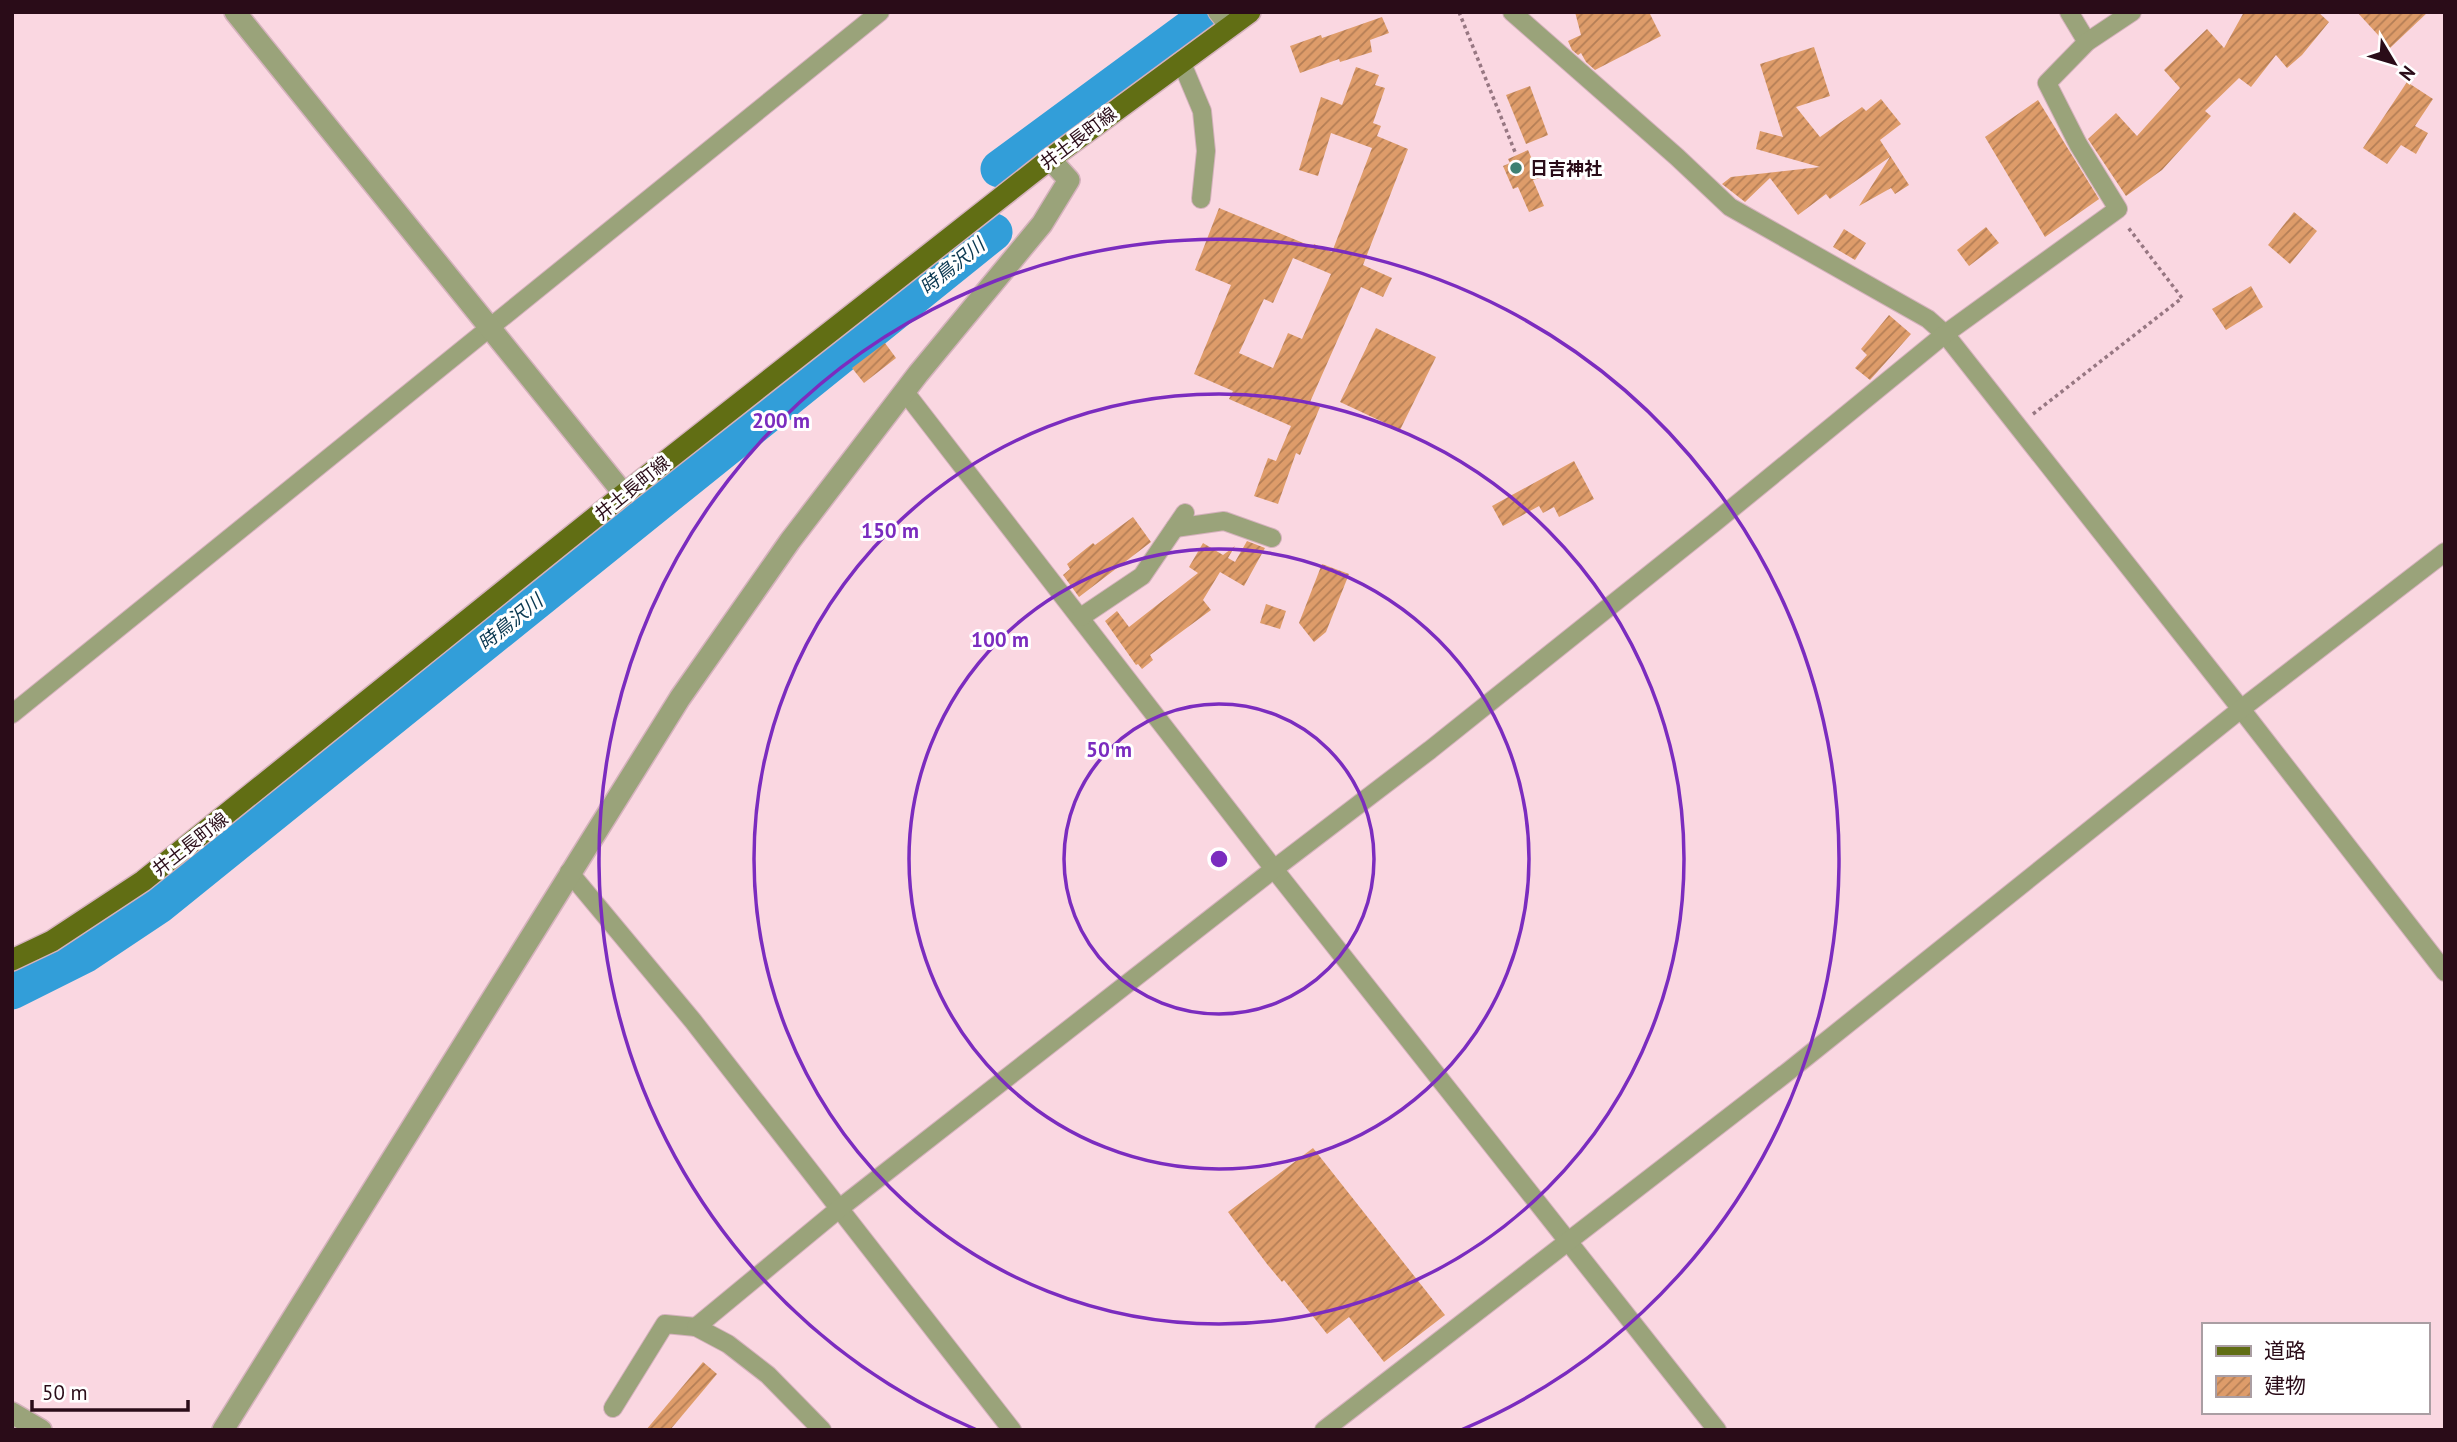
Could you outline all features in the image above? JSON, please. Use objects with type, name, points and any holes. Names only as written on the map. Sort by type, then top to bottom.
[{"type":"main road","name":"井土長町線","points":[[12,960],[52,940],[143,881],[624,494],[1050,159],[1181,61],[1223,20],[1250,12]]},
{"type":"street","points":[[235,12],[624,494]]},
{"type":"street","points":[[12,713],[880,12]]},
{"type":"street","points":[[1512,12],[1730,207],[1928,319],[1945,334],[2445,972]]},
{"type":"street","points":[[2068,12],[2087,42]]},
{"type":"street","points":[[696,1326],[841,1209],[1430,750],[1945,334],[2118,209],[2078,144],[2047,83],[2087,42],[2132,12]]},
{"type":"street","points":[[1181,61],[1202,111],[1206,151],[1200,199]]},
{"type":"street","points":[[223,1430],[680,698],[790,541],[905,392],[1042,225],[1069,180],[1050,159]]},
{"type":"street","points":[[905,392],[1275,869],[1717,1430]]},
{"type":"street","points":[[1081,617],[1142,576],[1180,521],[1224,521],[1272,538]]},
{"type":"street","points":[[1324,1430],[1790,1070],[2241,709],[2445,552]]},
{"type":"street","points":[[569,872],[693,1021],[1010,1429]]},
{"type":"street","points":[[613,1408],[665,1324],[696,1326],[728,1344],[768,1375],[822,1430]]},
{"type":"street","points":[[12,1413],[41,1430]]},
{"type":"path","points":[[1459,12],[1515,152]]},
{"type":"path","points":[[2018,426],[2182,298],[2132,235],[2118,209]]},
{"type":"building","points":[[1575,12],[1649,12],[1661,36],[1595,70],[1581,53],[1578,55],[1572,50],[1568,41],[1581,35]]},
{"type":"building","points":[[2244,12],[2318,12],[2329,22],[2302,55],[2287,68],[2276,55],[2251,87],[2239,78],[2205,111],[2211,116],[2162,170],[2126,196],[2088,139],[2116,113],[2137,136],[2180,88],[2164,70],[2207,29],[2224,48]]},
{"type":"building","points":[[2357,12],[2428,12],[2390,48]]},
{"type":"building","points":[[1382,17],[1389,33],[1370,40],[1372,52],[1340,62],[1339,59],[1300,73],[1290,46]]},
{"type":"building","points":[[1814,47],[1830,96],[1796,107],[1820,137],[1862,107],[1866,111],[1881,99],[1901,124],[1880,140],[1909,185],[1895,194],[1891,188],[1859,206],[1890,157],[1830,199],[1826,194],[1798,215],[1770,178],[1745,202],[1722,184],[1731,177],[1820,167],[1756,149],[1760,131],[1783,137],[1760,64]]},
{"type":"building","points":[[1356,67],[1379,75],[1375,85],[1385,88],[1373,123],[1381,126],[1377,136],[1408,149],[1363,265],[1392,278],[1383,297],[1361,287],[1310,402],[1320,407],[1300,455],[1296,453],[1278,504],[1254,496],[1268,458],[1276,461],[1291,426],[1229,399],[1233,391],[1194,374],[1231,285],[1195,270],[1219,208],[1313,247],[1314,244],[1332,252],[1372,148],[1331,133],[1318,176],[1299,170],[1321,97],[1342,105]],"holes":[[[1293,258],[1331,274],[1302,339],[1288,333],[1273,368],[1239,353],[1264,299],[1273,303]]]},
{"type":"building","points":[[2407,82],[2433,99],[2415,126],[2428,133],[2416,154],[2401,145],[2387,164],[2363,148]]},
{"type":"building","points":[[1530,86],[1548,135],[1526,144],[1506,95]]},
{"type":"building","points":[[2038,100],[2099,199],[2045,237],[1985,137]]},
{"type":"building","points":[[1528,150],[1540,178],[1533,180],[1544,206],[1529,212],[1518,187],[1513,189],[1503,166],[1510,163],[1508,159]]},
{"type":"building","points":[[2294,212],[2317,231],[2290,264],[2268,245]]},
{"type":"building","points":[[1986,227],[1999,243],[1969,266],[1957,250]]},
{"type":"building","points":[[1844,229],[1866,243],[1855,260],[1833,247]]},
{"type":"building","points":[[2251,286],[2263,307],[2226,330],[2212,309]]},
{"type":"building","points":[[1889,315],[1911,334],[1870,380],[1855,368],[1867,355],[1861,349]]},
{"type":"building","points":[[1376,328],[1436,357],[1400,430],[1340,402]]},
{"type":"building","points":[[885,343],[896,358],[864,383],[852,368]]},
{"type":"building","points":[[1574,461],[1594,499],[1559,517],[1554,507],[1543,513],[1539,506],[1503,526],[1492,506]]},
{"type":"building","points":[[1133,517],[1151,542],[1079,597],[1063,575],[1070,569],[1067,564]]},
{"type":"building","points":[[1247,541],[1265,548],[1244,586],[1220,572],[1203,600],[1211,610],[1150,655],[1153,660],[1142,669],[1136,665],[1105,621],[1117,611],[1129,627],[1198,573],[1189,567],[1203,543],[1223,555],[1235,546],[1228,558],[1235,562]]},
{"type":"building","points":[[1322,564],[1349,574],[1326,632],[1314,642],[1299,623]]},
{"type":"building","points":[[1266,604],[1286,611],[1280,629],[1260,623]]},
{"type":"building","points":[[1313,1148],[1445,1315],[1384,1362],[1349,1317],[1327,1334],[1284,1280],[1282,1282],[1267,1264],[1228,1212]]},
{"type":"building","points":[[703,1362],[717,1374],[670,1430],[646,1430]]},
{"type":"waterway","name":"時鳥沢川","points":[[999,169],[1207,16]]},
{"type":"waterway","name":"時鳥沢川","points":[[12,991],[84,955],[159,905],[994,232]]},
{"type":"place","name":"日吉神社","points":[[1516,168]]}]
